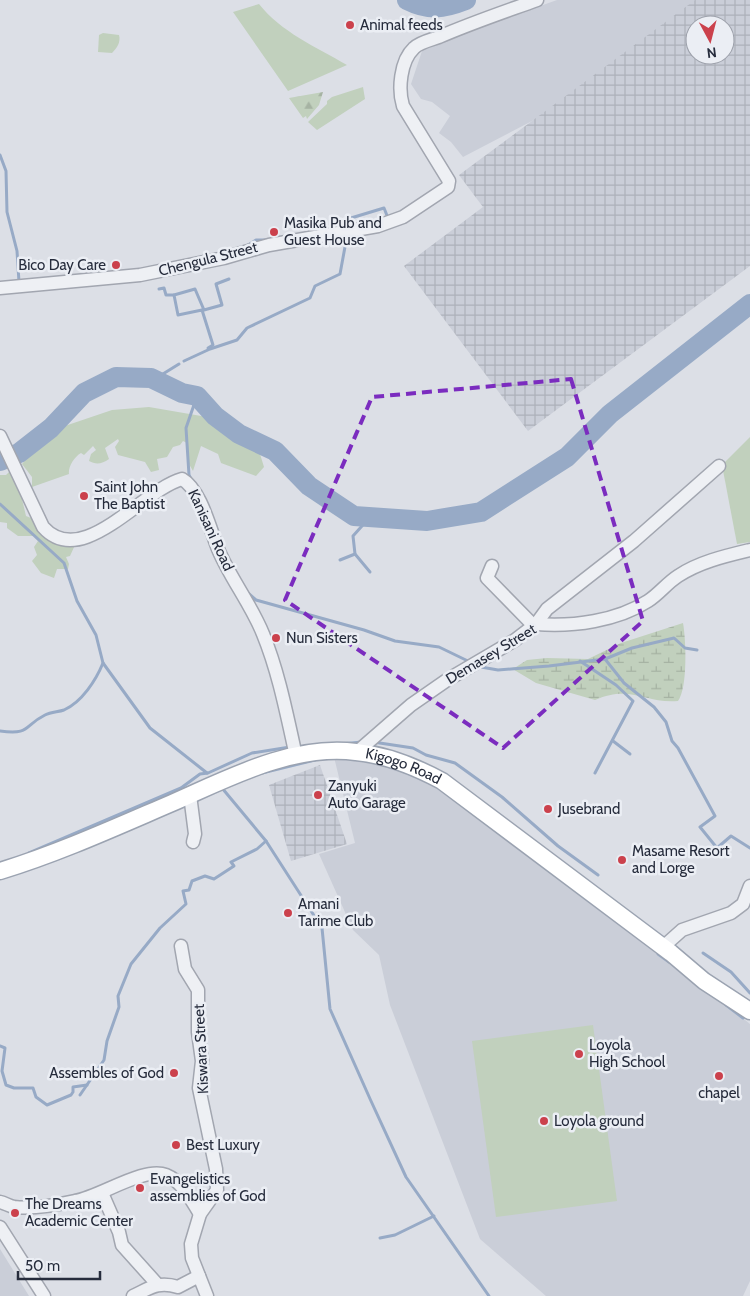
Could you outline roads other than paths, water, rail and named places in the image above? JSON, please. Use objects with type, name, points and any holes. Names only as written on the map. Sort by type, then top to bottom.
[{"type":"main road","name":"Kigogo Road","points":[[0,871],[32,861],[247,770],[296,756],[357,752],[421,770],[442,781],[663,947],[704,981],[750,1011]]},
{"type":"street","name":"Chengula Street","points":[[0,288],[149,274],[224,258],[269,245],[378,226],[403,217],[448,187],[448,181],[403,106],[400,96],[403,68],[410,53],[416,46],[537,0]]},
{"type":"street","name":"Kanisani Road","points":[[2,442],[22,479],[43,527],[56,538],[67,540],[89,538],[158,490],[182,479],[188,482],[198,498],[219,552],[263,634],[274,666],[296,756]]},
{"type":"street","points":[[492,566],[487,578],[535,625],[547,609],[634,542],[719,466]]},
{"type":"street","name":"Demasey Street","points":[[357,752],[411,705],[448,680],[515,640],[535,625],[554,625],[616,615],[648,601],[686,572],[703,564],[750,550]]},
{"type":"street","points":[[190,795],[195,834],[193,842]]},
{"type":"street","points":[[663,947],[682,930],[731,913],[743,904],[750,886]]},
{"type":"street","name":"Kiswara Street","points":[[181,946],[185,969],[198,990],[198,1032],[202,1061],[200,1088],[216,1169],[217,1190],[200,1214],[191,1244],[192,1258],[206,1296]]},
{"type":"street","points":[[0,1202],[13,1207],[30,1207],[76,1201],[102,1193],[143,1175],[165,1174],[179,1182],[200,1214]]},
{"type":"street","points":[[102,1193],[119,1232],[122,1245],[157,1284]]},
{"type":"street","points":[[0,1227],[44,1296]]},
{"type":"street","points":[[132,1296],[157,1284],[166,1283],[178,1287],[199,1276]]},
{"type":"waterway","points":[[407,0],[422,6],[436,8],[466,0]]},
{"type":"waterway","points":[[0,155],[6,171],[7,212],[17,251],[19,282],[21,281]]},
{"type":"waterway","points":[[351,226],[351,218],[384,208],[388,218]]},
{"type":"waterway","points":[[184,361],[210,349],[237,340],[247,328],[310,298],[315,286],[340,274],[347,236]]},
{"type":"waterway","points":[[245,247],[256,240],[267,240]]},
{"type":"waterway","points":[[208,348],[213,345],[202,310],[178,315],[174,295],[195,289],[204,310],[222,305],[216,284],[229,279]]},
{"type":"waterway","points":[[159,289],[164,288],[166,295],[174,295]]},
{"type":"waterway","points":[[0,461],[19,453],[51,428],[84,393],[116,377],[151,378],[182,393],[197,396],[215,416],[239,434],[275,451],[309,486],[354,516],[427,521],[481,512],[567,457],[610,414],[750,304]]},
{"type":"waterway","points":[[151,378],[158,377],[179,364]]},
{"type":"waterway","points":[[192,481],[189,475],[186,428],[197,396]]},
{"type":"waterway","points":[[0,504],[64,563],[77,601],[96,635],[103,663],[150,728],[207,773]]},
{"type":"waterway","points":[[370,517],[353,536],[355,554],[370,572]]},
{"type":"waterway","points":[[340,560],[355,554]]},
{"type":"waterway","points":[[248,593],[256,600],[364,630],[395,641],[439,647],[470,662]]},
{"type":"waterway","points":[[481,667],[498,670],[605,659],[632,648],[674,638],[685,648],[697,650]]},
{"type":"waterway","points":[[605,659],[624,683],[654,707],[666,722],[672,741],[678,748],[715,816],[700,827],[717,848],[731,836],[750,848]]},
{"type":"waterway","points":[[580,661],[616,685],[633,701],[595,773]]},
{"type":"waterway","points":[[0,731],[22,731],[45,715],[71,706],[88,690],[103,663]]},
{"type":"waterway","points":[[613,741],[630,754]]},
{"type":"waterway","points":[[341,744],[362,742]]},
{"type":"waterway","points":[[373,742],[413,748],[426,755],[455,763],[502,797],[558,846],[598,875]]},
{"type":"waterway","points":[[29,853],[181,788],[200,774],[208,773],[252,753],[290,747]]},
{"type":"waterway","points":[[258,774],[315,760]]},
{"type":"waterway","points":[[222,788],[266,841],[322,928],[330,1009],[371,1101],[406,1177],[489,1296]]},
{"type":"waterway","points":[[80,1095],[104,1060],[107,1041],[119,1007],[118,996],[131,964],[160,928],[186,904],[183,891],[189,890],[192,881],[205,876],[214,879],[234,866],[231,862],[257,849],[266,841]]},
{"type":"waterway","points":[[703,953],[731,972],[750,993]]},
{"type":"waterway","points":[[658,954],[669,962]]},
{"type":"waterway","points":[[726,1005],[743,1018]]},
{"type":"waterway","points":[[0,1046],[5,1048],[2,1071],[6,1085],[14,1088],[33,1088],[36,1097],[47,1105],[71,1095],[73,1087],[87,1085]]},
{"type":"waterway","points":[[380,1238],[395,1235],[434,1216]]},
{"type":"place","name":"Animal feeds","points":[[350,25]]},
{"type":"place","name":"Masika Pub and Guest House","points":[[274,232]]},
{"type":"place","name":"Bico Day Care","points":[[116,265]]},
{"type":"place","name":"Saint John The Baptist","points":[[84,496]]},
{"type":"place","name":"Nun Sisters","points":[[276,638]]},
{"type":"place","name":"Zanyuki Auto Garage","points":[[318,795]]},
{"type":"place","name":"Jusebrand","points":[[548,809]]},
{"type":"place","name":"Masame Resort and Lorge","points":[[622,860]]},
{"type":"place","name":"Amani Tarime Club","points":[[288,913]]},
{"type":"place","name":"Loyola High School","points":[[579,1054]]},
{"type":"place","name":"Assembles of God","points":[[174,1073]]},
{"type":"place","name":"chapel","points":[[719,1076]]},
{"type":"place","name":"Loyola ground","points":[[544,1121]]},
{"type":"place","name":"Best Luxury","points":[[176,1145]]},
{"type":"place","name":"Evangelistics assemblies of God","points":[[140,1188]]},
{"type":"place","name":"The Dreams Academic Center","points":[[15,1213]]}]
